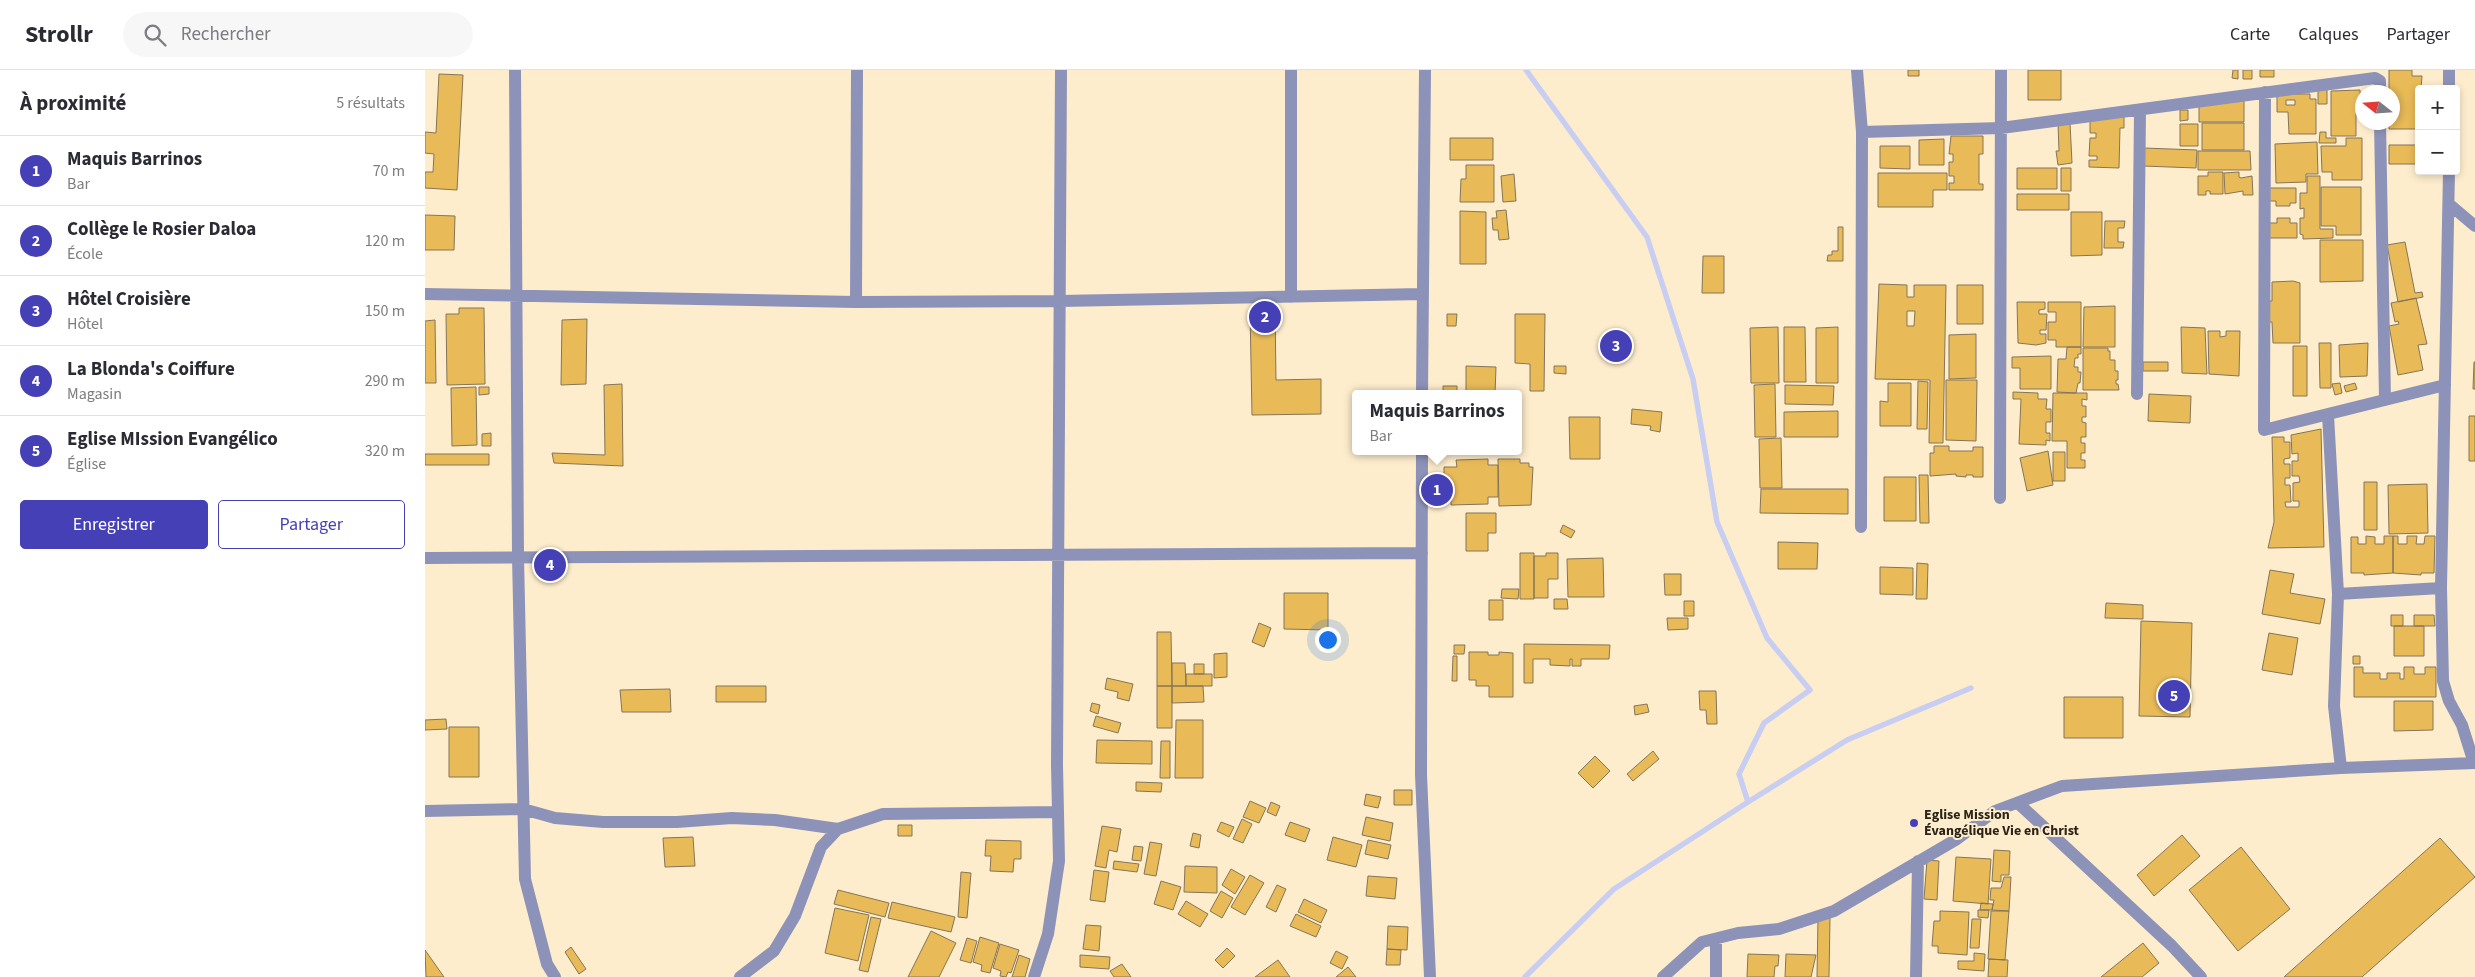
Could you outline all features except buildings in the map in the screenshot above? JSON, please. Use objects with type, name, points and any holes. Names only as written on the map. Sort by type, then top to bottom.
[{"type":"street","points":[[515,70],[517,558],[525,879],[547,964],[555,977]]},
{"type":"street","points":[[856,302],[857,70]]},
{"type":"street","points":[[1034,977],[1048,934],[1059,861],[1058,555],[1061,70]]},
{"type":"street","points":[[1291,70],[1291,297]]},
{"type":"street","points":[[1422,390],[1425,70]]},
{"type":"street","points":[[1857,70],[1862,132],[1861,527]]},
{"type":"street","points":[[2000,498],[2001,70]]},
{"type":"street","points":[[2449,70],[2449,85]]},
{"type":"street","points":[[1862,132],[2001,128],[2375,78],[2379,81],[2379,85]]},
{"type":"street","points":[[2265,92],[2264,430],[2268,431],[2445,385]]},
{"type":"street","points":[[2137,394],[2140,110]]},
{"type":"street","points":[[2380,130],[2385,400]]},
{"type":"street","points":[[1663,977],[1702,942],[1779,929],[1834,910],[1957,839],[1995,811],[2062,786],[2341,768],[2475,763],[2462,725],[2449,701],[2443,681],[2441,588],[2449,175]]},
{"type":"street","points":[[2449,204],[2475,226]]},
{"type":"street","points":[[425,294],[516,294],[856,302],[1060,301],[1422,294]]},
{"type":"street","points":[[2328,415],[2337,594],[2334,706],[2341,768]]},
{"type":"street","points":[[1422,455],[1421,775],[1430,977]]},
{"type":"street","points":[[425,558],[1422,553]]},
{"type":"street","points":[[2337,594],[2441,588]]},
{"type":"street","points":[[2018,803],[2172,946],[2201,977]]},
{"type":"street","points":[[425,811],[523,809],[555,818],[603,822],[677,822],[732,818],[775,820],[838,829],[883,814],[1058,812]]},
{"type":"street","points":[[740,977],[775,951],[795,916],[821,847],[838,829]]},
{"type":"street","points":[[1916,977],[1918,861]]},
{"type":"street","points":[[1716,939],[1716,977]]},
{"type":"waterway","points":[[1526,70],[1647,237],[1693,379],[1717,522],[1767,638],[1810,690],[1764,723],[1739,774],[1748,802]]},
{"type":"waterway","points":[[1525,977],[1614,889],[1748,802],[1847,740],[1971,688]]},
{"type":"place","name":"Collège le Rosier Daloa","points":[[1265,317]]},
{"type":"place","name":"Hôtel Croisière","points":[[1616,346]]},
{"type":"place","name":"Maquis Barrinos","points":[[1437,490]]},
{"type":"place","name":"La Blonda's Coiffure","points":[[550,565]]},
{"type":"place","name":"Eglise MIssion Evangélico","points":[[2174,696]]},
{"type":"place","name":"Eglise Mission Évangélique Vie en Christ","points":[[1914,823]]}]
